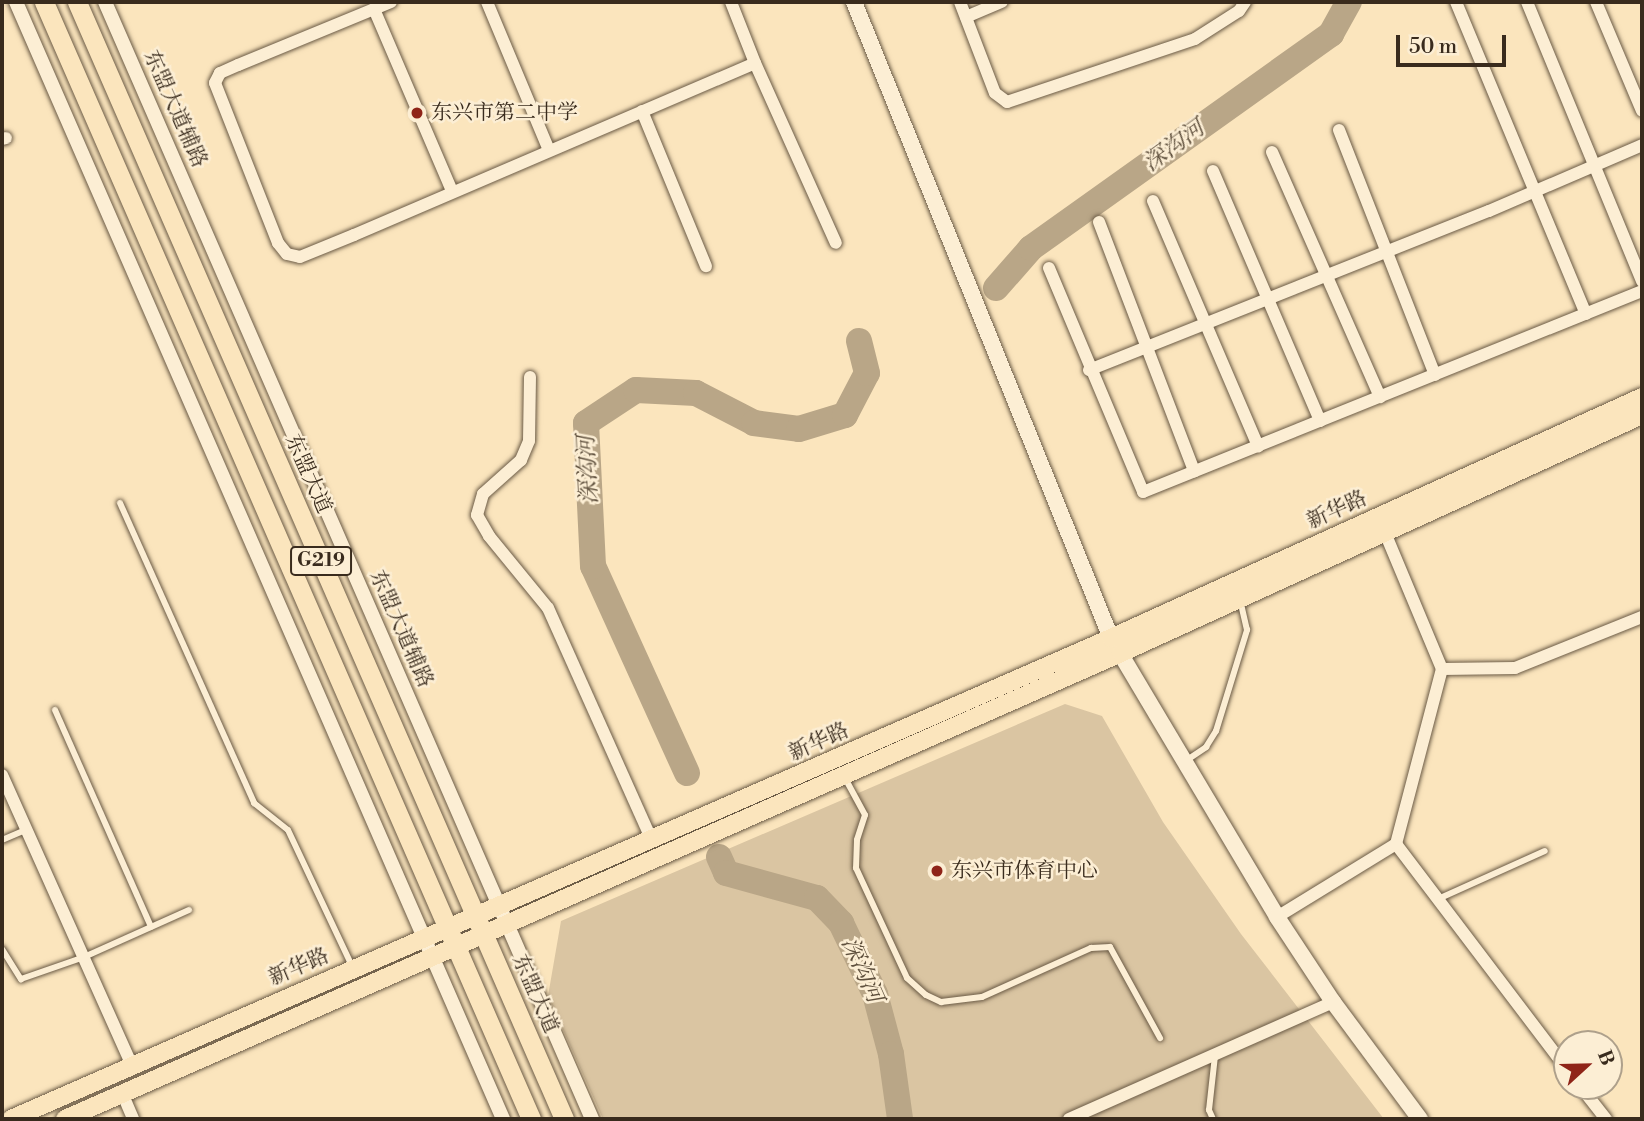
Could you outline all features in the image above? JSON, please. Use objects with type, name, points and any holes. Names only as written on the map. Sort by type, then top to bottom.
[{"type":"highway","name":"G219","points":[[44,2],[531,1119]]},
{"type":"highway","name":"东盟大道","points":[[77,2],[565,1119]]},
{"type":"main road","points":[[854,2],[1116,645],[1278,917],[1333,1002],[1420,1119]]},
{"type":"main road","name":"新华路","points":[[11,1119],[424,939],[452,938],[844,776],[1642,397]]},
{"type":"main road","name":"新华路","points":[[503,916],[652,840],[1116,645],[1239,598],[1642,415]]},
{"type":"main road","name":"新华路","points":[[65,1119],[433,957],[452,938]]},
{"type":"street","points":[[16,2],[503,1119]]},
{"type":"street","name":"东盟大道辅路","points":[[105,2],[592,1119]]},
{"type":"street","points":[[391,2],[220,73],[215,83],[278,243],[286,254],[300,257],[755,63]]},
{"type":"street","points":[[487,2],[549,150]]},
{"type":"street","points":[[730,2],[836,243]]},
{"type":"street","points":[[960,2],[995,93],[1006,103],[1017,102],[1195,39],[1239,10],[1245,2]]},
{"type":"street","points":[[966,17],[1002,2]]},
{"type":"street","points":[[1456,2],[1586,314]]},
{"type":"street","points":[[1527,2],[1642,281]]},
{"type":"street","points":[[1597,2],[1642,111]]},
{"type":"street","points":[[374,9],[452,191]]},
{"type":"street","points":[[642,111],[706,266]]},
{"type":"street","points":[[1339,130],[1435,375]]},
{"type":"street","points":[[1089,370],[1388,251],[1642,145]]},
{"type":"street","points":[[1272,152],[1380,397]]},
{"type":"street","points":[[1213,171],[1320,421]]},
{"type":"street","points":[[1153,201],[1258,446]]},
{"type":"street","points":[[1099,222],[1194,471]]},
{"type":"street","points":[[1049,268],[1089,370],[1143,492],[1642,291]]},
{"type":"street","points":[[530,377],[529,441],[521,460],[483,494],[477,514],[489,536],[548,608],[652,840]]},
{"type":"street","points":[[1278,917],[1396,844],[1442,669],[1385,533]]},
{"type":"street","points":[[1442,669],[1515,668],[1642,617]]},
{"type":"street","points":[[2,775],[132,1065]]},
{"type":"street","points":[[1396,844],[1553,1051]]},
{"type":"street","points":[[1069,1119],[1333,1002]]},
{"type":"street","points":[[123,1095],[134,1119]]},
{"type":"street","points":[[1591,1100],[1606,1119]]},
{"type":"lane","points":[[120,503],[254,803],[288,830],[353,969]]},
{"type":"lane","points":[[1184,762],[1206,747],[1216,731],[1247,630],[1239,598]]},
{"type":"lane","points":[[55,710],[151,927]]},
{"type":"lane","points":[[844,776],[865,815],[857,840],[856,868],[907,978],[926,995],[941,1002],[982,997],[1091,948],[1110,947],[1160,1038]]},
{"type":"lane","points":[[2,840],[27,830]]},
{"type":"lane","points":[[1436,900],[1545,851]]},
{"type":"lane","points":[[2,949],[4,961],[20,979],[84,957],[189,910]]},
{"type":"lane","points":[[1213,1119],[1209,1110],[1215,1054]]},
{"type":"shaded area","name":"东兴市体育中心","points":[[1065,704],[1102,716],[1163,822],[1241,934],[1384,1119],[603,1119],[548,996],[561,921]]},
{"type":"waterway","name":"深沟河","points":[[996,288],[1031,248],[1331,34],[1349,2]]},
{"type":"waterway","name":"深沟河","points":[[687,773],[593,566],[586,423],[636,390],[696,393],[754,423],[799,429],[845,415],[867,373],[859,341]]},
{"type":"waterway","name":"深沟河","points":[[719,857],[726,873],[817,898],[841,923],[875,994],[891,1054],[900,1119]]},
{"type":"place","name":"东兴市第二中学","points":[[417,113]]},
{"type":"place","name":"东兴市体育中心","points":[[937,871]]}]
